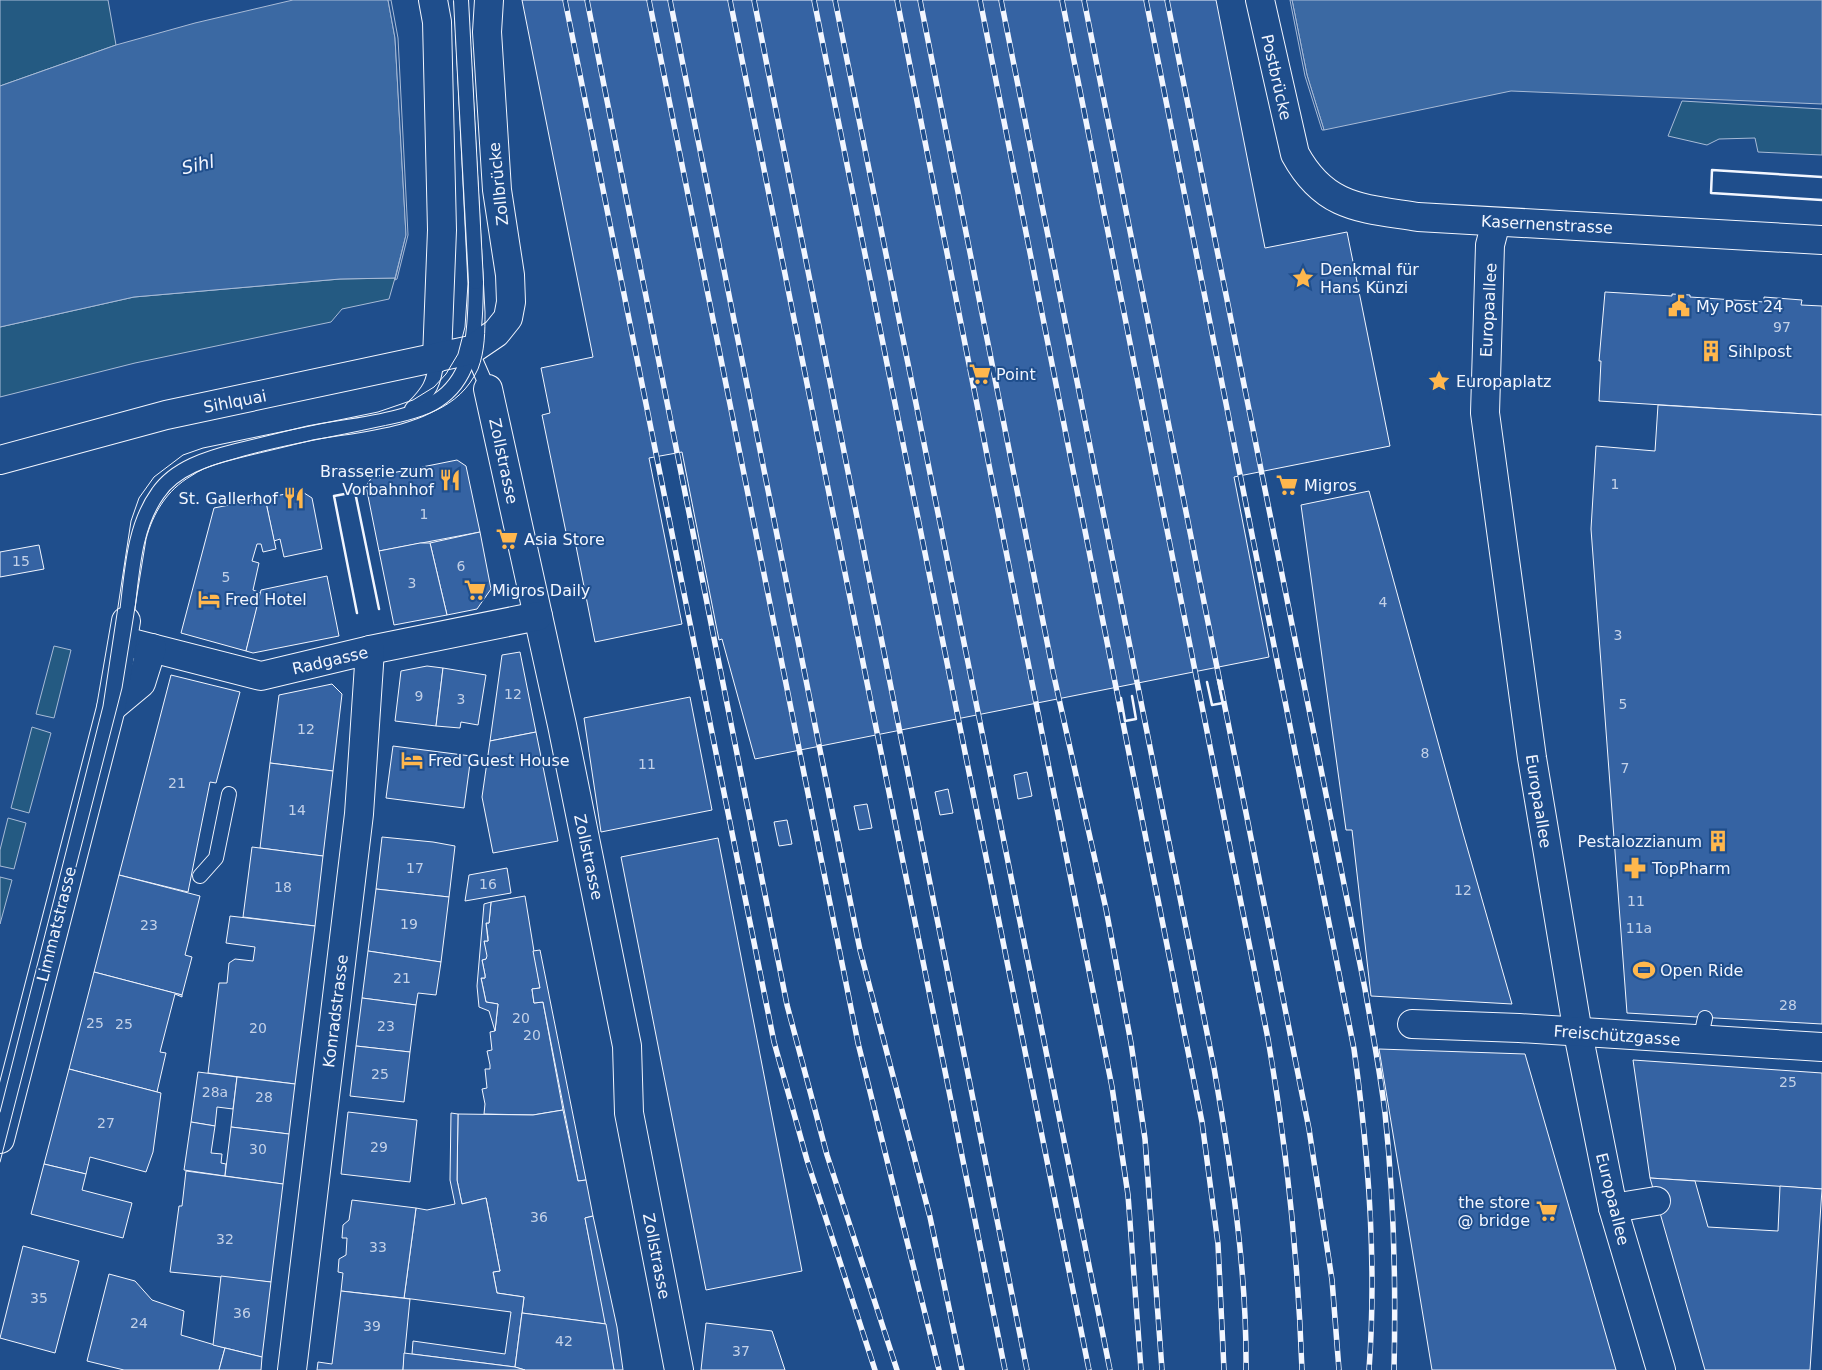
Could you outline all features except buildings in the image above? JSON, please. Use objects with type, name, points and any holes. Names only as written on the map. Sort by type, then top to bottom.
[{"type":"street","points":[[433,0],[437,22],[442,230],[437,358]]},
{"type":"street","name":"Zollbrücke","points":[[471,350],[496,333],[508,318],[511,302],[510,275],[497,190],[487,32],[489,0]]},
{"type":"street","name":"Postbrücke","points":[[1260,0],[1294,154]]},
{"type":"street","name":"Kasernenstrasse","points":[[1294,154],[1305,173],[1330,196],[1356,207],[1418,217],[1570,224],[1822,240]]},
{"type":"street","name":"Europaallee","points":[[1496,222],[1490,245],[1485,413],[1532,758],[1578,1032],[1613,1208],[1661,1370]]},
{"type":"street","name":"Sihlquai","points":[[0,460],[166,415],[471,350]]},
{"type":"street","name":"Zollstrasse","points":[[488,389],[538,616],[628,1046],[629,1113],[679,1370]]},
{"type":"street","name":"Radgasse","points":[[125,630],[152,648],[261,676],[370,650],[538,616]]},
{"type":"street","name":"Limmatstrasse","points":[[0,1140],[111,708],[125,630]]},
{"type":"street","points":[[111,708],[141,683],[152,648]]},
{"type":"street","name":"Konradstrasse","points":[[292,1370],[359,814],[370,650]]},
{"type":"street","name":"Freischützgasse","points":[[1412,1024],[1578,1032],[1703,1029],[1822,1047]]},
{"type":"street","points":[[1613,1208],[1656,1201]]},
{"type":"lane","name":"Zollbrücke","points":[[461,0],[476,282],[475,321],[471,350]]},
{"type":"lane","name":"Zollstrasse","points":[[471,350],[488,389]]},
{"type":"lane","points":[[125,630],[137,542],[145,513],[158,491],[178,474],[200,462],[220,455],[407,414],[432,404],[448,392],[460,374],[471,350]]},
{"type":"lane","points":[[407,414],[427,395],[434,381],[437,358]]},
{"type":"lane","points":[[200,876],[216,858],[230,794]]},
{"type":"shaded area","points":[[0,0],[108,0],[116,45],[0,86]]},
{"type":"shaded area","points":[[1682,101],[1822,109],[1822,155],[1758,152],[1755,138],[1719,139],[1707,145],[1668,136]]},
{"type":"shaded area","points":[[395,278],[389,299],[342,309],[331,322],[135,363],[0,397],[0,327],[134,297],[340,279]]},
{"type":"shaded area","points":[[54,646],[71,650],[54,718],[36,714]]},
{"type":"shaded area","points":[[32,727],[51,733],[29,813],[11,808]]},
{"type":"shaded area","points":[[8,818],[26,823],[14,869],[0,866],[0,850]]},
{"type":"shaded area","points":[[0,877],[12,880],[0,924]]},
{"type":"water","name":"Sihl","points":[[293,0],[388,0],[395,38],[406,235],[395,278],[340,279],[134,297],[0,327],[0,86],[116,45],[195,23]]},
{"type":"water","points":[[1292,0],[1822,0],[1822,104],[1511,91],[1324,130],[1307,75]]},
{"type":"pier","points":[[388,0],[391,0],[398,38],[408,235],[397,279],[395,280],[406,235],[395,38]]},
{"type":"pier","points":[[1290,0],[1292,0],[1307,75],[1324,130],[1322,130],[1305,76]]},
{"type":"tram line","points":[[0,1112],[103,706],[131,521],[139,498],[154,477],[183,455],[203,448],[378,412],[413,400],[434,387],[446,374],[458,354],[465,327],[468,284],[454,0]]},
{"type":"tram line","points":[[0,1162],[122,688],[146,539],[157,511],[168,495],[182,482],[210,466],[277,448],[408,420],[436,410],[460,394],[470,383],[478,369],[485,334],[485,312],[468,0]]},
{"type":"railway","points":[[565,0],[774,1042],[807,1160],[875,1370]]},
{"type":"railway","points":[[587,0],[787,1005],[827,1155],[897,1370]]},
{"type":"railway","points":[[649,0],[858,1043],[939,1370]]},
{"type":"railway","points":[[670,0],[860,950],[930,1217],[962,1370]]},
{"type":"railway","points":[[730,0],[1005,1370]]},
{"type":"railway","points":[[754,0],[1027,1370]]},
{"type":"railway","points":[[814,0],[1089,1370]]},
{"type":"railway","points":[[835,0],[1110,1370]]},
{"type":"railway","points":[[897,0],[1112,1087],[1128,1195],[1141,1370]]},
{"type":"railway","points":[[920,0],[1053,672],[1106,909],[1131,1043],[1145,1139],[1162,1370]]},
{"type":"railway","points":[[980,0],[1202,1122],[1218,1244],[1224,1370]]},
{"type":"railway","points":[[1001,0],[1214,1068],[1237,1218],[1244,1294],[1246,1370]]},
{"type":"railway","points":[[1062,0],[1268,1039],[1291,1204],[1302,1370]]},
{"type":"railway","points":[[1084,0],[1309,1129],[1332,1280],[1339,1370]]},
{"type":"railway","points":[[1146,0],[1354,1049],[1364,1129],[1372,1249],[1369,1370]]},
{"type":"railway","points":[[1167,0],[1365,989],[1378,1066],[1385,1113],[1392,1209],[1395,1306],[1394,1370]]},
{"type":"fence","points":[[1822,177],[1712,170],[1711,193],[1822,200]]},
{"type":"fence","points":[[355,492],[379,609]]},
{"type":"fence","points":[[334,496],[357,613]]},
{"type":"wall","points":[[1822,177],[1712,170],[1711,193],[1822,200]]},
{"type":"wall","points":[[357,613],[334,496],[355,492],[379,609]]},
{"type":"wall","points":[[1207,682],[1212,705],[1223,703],[1218,680]]},
{"type":"wall","points":[[1121,698],[1125,721],[1136,719],[1132,696]]},
{"type":"place","name":"Denkmal für Hans Künzi","points":[[1303,278]]},
{"type":"place","name":"My Post 24","points":[[1679,306]]},
{"type":"place","name":"Sihlpost","points":[[1711,351]]},
{"type":"place","name":"Point","points":[[980,374]]},
{"type":"place","name":"Europaplatz","points":[[1439,381]]},
{"type":"place","name":"Brasserie zum Vorbahnhof","points":[[450,480]]},
{"type":"place","name":"Migros","points":[[1287,485]]},
{"type":"place","name":"St. Gallerhof","points":[[294,498]]},
{"type":"place","name":"Asia Store","points":[[507,539]]},
{"type":"place","name":"Migros Daily","points":[[475,590]]},
{"type":"place","name":"Fred Hotel","points":[[209,599]]},
{"type":"place","name":"Fred Guest House","points":[[412,760]]},
{"type":"place","name":"Pestalozzianum","points":[[1718,841]]},
{"type":"place","name":"TopPharm","points":[[1635,868]]},
{"type":"place","name":"Open Ride","points":[[1644,970]]},
{"type":"place","name":"the store @ bridge","points":[[1547,1211]]}]
